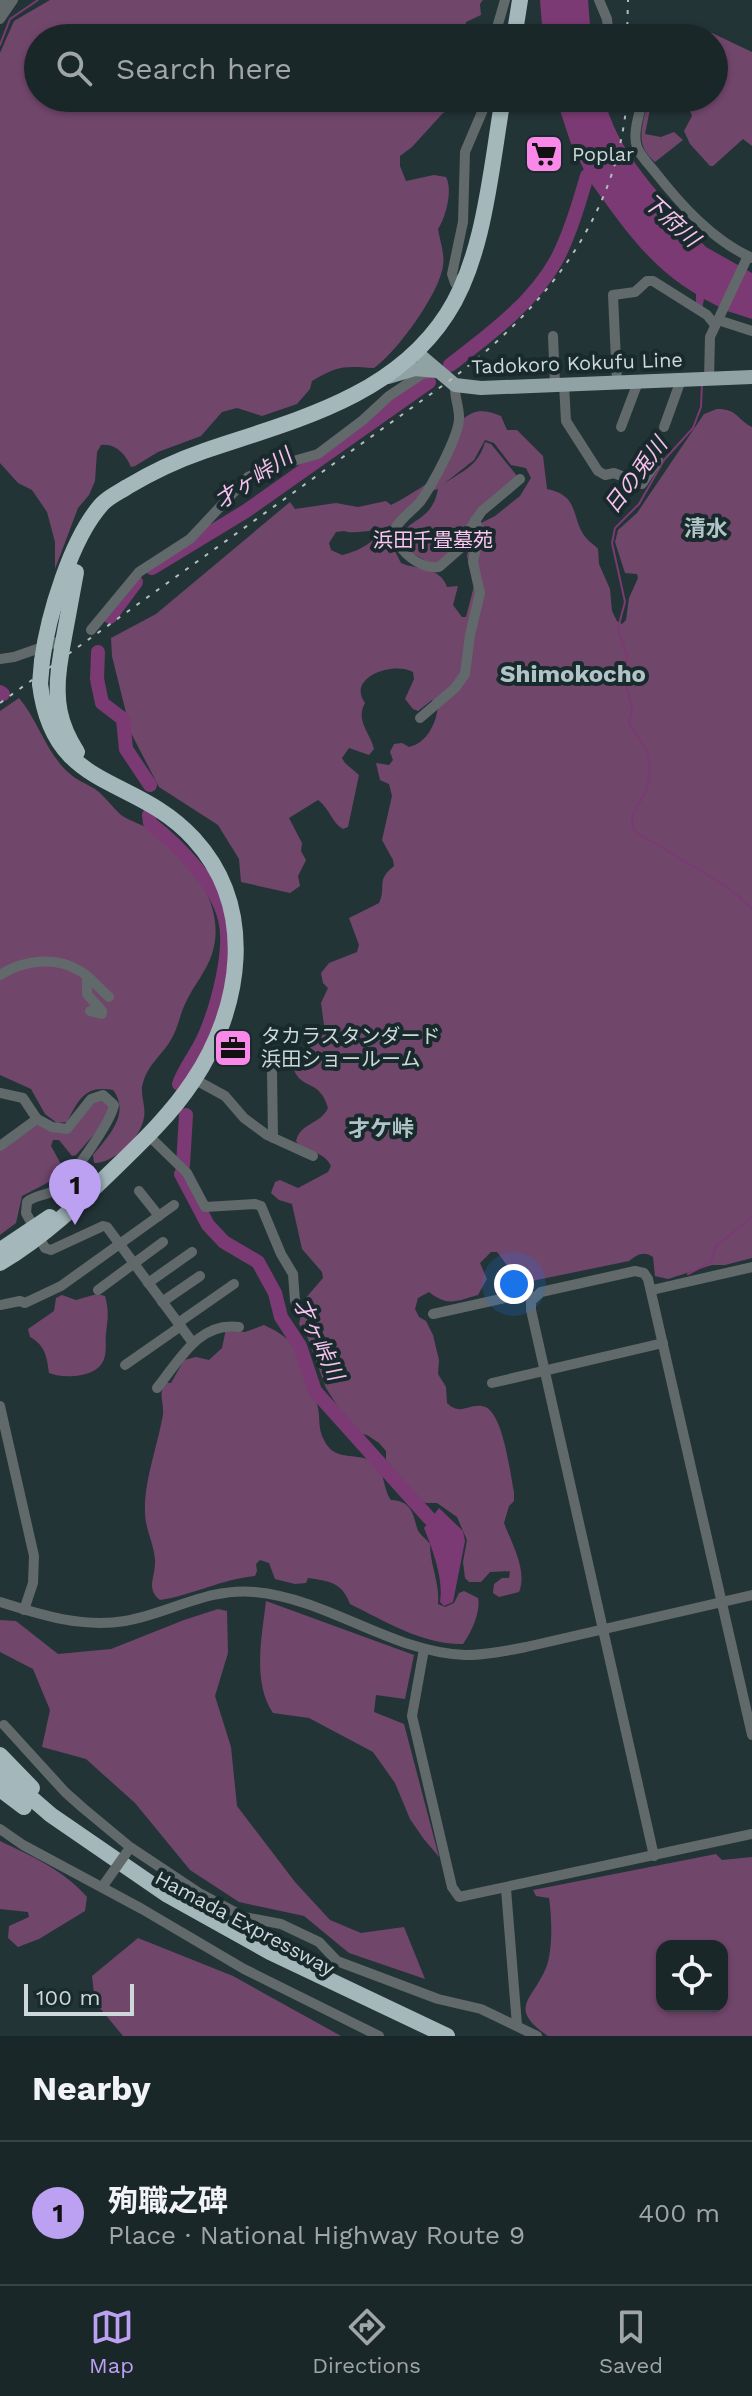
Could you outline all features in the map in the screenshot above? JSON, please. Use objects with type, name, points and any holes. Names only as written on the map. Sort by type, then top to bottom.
[{"type":"highway","points":[[516,24],[520,0]]},
{"type":"highway","points":[[0,1263],[36,1234],[71,1212],[174,1107],[194,1079],[219,1032],[233,986],[237,955],[228,896],[213,864],[193,837],[164,812],[86,769],[63,750],[46,717],[40,684],[43,654],[76,546],[110,497],[170,462],[386,385],[445,317],[462,288],[476,246],[500,112]]},
{"type":"highway","points":[[114,785],[78,754],[67,737],[57,708],[59,668],[74,576],[99,520],[125,489]]},
{"type":"highway","points":[[0,1250],[36,1234]]},
{"type":"highway","points":[[0,1755],[62,1816],[124,1853]]},
{"type":"highway","points":[[0,1771],[51,1815],[124,1853]]},
{"type":"highway","points":[[0,1782],[56,1831]]},
{"type":"highway","points":[[0,1789],[56,1831]]},
{"type":"highway","name":"Hamada Expressway","points":[[56,1831],[161,1903],[209,1931],[320,1988],[422,2032],[447,2036]]},
{"type":"highway","name":"Hamada Expressway","points":[[124,1853],[215,1923],[422,2032]]},
{"type":"highway","points":[[422,2032],[455,2036]]},
{"type":"main road","name":"Tadokoro Kokufu Line","points":[[416,352],[455,385],[481,388],[752,377]]},
{"type":"main road","points":[[386,385],[415,369],[437,371]]},
{"type":"street","points":[[0,6],[5,0]]},
{"type":"street","points":[[0,19],[13,0]]},
{"type":"street","points":[[498,24],[505,0]]},
{"type":"street","points":[[599,0],[608,24]]},
{"type":"street","points":[[462,288],[455,283],[452,274],[463,222],[465,152],[482,112]]},
{"type":"street","points":[[640,112],[636,137],[640,153],[694,217],[749,258],[717,320],[708,348],[705,379]]},
{"type":"street","points":[[617,383],[613,295],[635,292],[647,281],[653,281],[717,320],[752,331]]},
{"type":"street","points":[[553,336],[566,421],[598,471],[605,475],[614,473],[643,484],[658,460],[655,454]]},
{"type":"street","points":[[664,427],[681,380]]},
{"type":"street","points":[[621,427],[638,382]]},
{"type":"street","points":[[91,630],[147,564],[190,539],[248,477],[318,454],[363,420],[386,385]]},
{"type":"street","points":[[455,385],[459,419],[451,445],[441,468],[428,484],[427,492],[393,530],[397,545],[423,566],[439,567],[463,546],[475,520],[520,479]]},
{"type":"street","points":[[420,718],[455,688],[465,674],[480,593],[473,562],[479,531],[475,520]]},
{"type":"street","points":[[0,659],[43,654],[63,644]]},
{"type":"street","points":[[0,975],[24,963],[75,968],[109,997]]},
{"type":"street","points":[[87,976],[87,994],[102,1014],[90,1011]]},
{"type":"street","points":[[272,1071],[273,1138]]},
{"type":"street","points":[[194,1079],[225,1096],[244,1118],[273,1138],[313,1156]]},
{"type":"street","points":[[0,1093],[23,1098],[37,1119],[52,1127],[67,1129],[91,1099],[103,1095],[112,1100],[114,1105],[106,1127],[59,1187],[36,1195],[27,1202],[25,1209],[36,1234],[45,1248],[51,1250],[103,1226],[107,1227],[193,1343]]},
{"type":"street","points":[[0,1146],[37,1119]]},
{"type":"street","points":[[148,1135],[187,1173],[205,1207],[261,1206],[293,1274],[295,1301]]},
{"type":"street","points":[[139,1191],[159,1216]]},
{"type":"street","points":[[0,1305],[25,1303],[61,1286],[174,1205]]},
{"type":"street","points":[[98,1290],[163,1242]]},
{"type":"street","points":[[148,1283],[192,1252]]},
{"type":"street","points":[[652,1290],[752,1267]]},
{"type":"street","points":[[654,1856],[531,1310],[534,1297],[545,1290],[635,1271],[647,1276],[752,1735]]},
{"type":"street","points":[[162,1302],[200,1276]]},
{"type":"street","points":[[125,1365],[234,1284]]},
{"type":"street","points":[[433,1314],[523,1294],[534,1297]]},
{"type":"street","points":[[157,1388],[193,1343],[215,1327],[239,1327]]},
{"type":"street","points":[[492,1383],[663,1343]]},
{"type":"street","points":[[0,1406],[34,1556],[33,1583],[24,1610]]},
{"type":"street","points":[[0,1602],[70,1622],[110,1623],[127,1621],[222,1592],[258,1592],[304,1603],[424,1649],[465,1655],[496,1653],[752,1595]]},
{"type":"street","points":[[424,1649],[412,1716],[453,1891],[462,1898],[752,1834]]},
{"type":"street","points":[[4,1725],[124,1853],[244,1917],[281,1924],[319,1942],[337,1961],[438,1999],[481,2009],[537,2036]]},
{"type":"street","points":[[0,1829],[23,1845],[103,1886],[244,1969],[379,2036]]},
{"type":"street","points":[[103,1886],[124,1853]]},
{"type":"street","points":[[506,1889],[517,2025]]},
{"type":"green space","points":[[50,0],[483,0],[480,4],[481,15],[466,24],[24,24],[24,112],[445,112],[400,156],[406,181],[434,175],[446,177],[449,196],[438,229],[443,257],[440,278],[416,322],[394,349],[374,368],[342,368],[312,381],[310,389],[297,404],[262,416],[237,408],[222,412],[201,436],[158,452],[135,466],[131,467],[116,448],[101,445],[97,452],[95,481],[78,508],[55,569],[55,542],[47,512],[32,490],[18,483],[0,463],[0,53],[14,21]]},
{"type":"green space","points":[[728,41],[752,52],[752,146],[743,139],[710,166],[690,144],[684,131],[692,116],[690,112],[728,112]]},
{"type":"green space","points":[[649,112],[645,134],[661,137],[674,132],[683,140],[655,162],[643,146],[645,113]]},
{"type":"green space","name":"浜田千畳墓苑","points":[[717,409],[729,411],[752,427],[752,1258],[712,1265],[668,1279],[655,1276],[653,1257],[644,1254],[629,1261],[527,1282],[517,1279],[497,1252],[491,1252],[480,1263],[487,1279],[478,1295],[447,1301],[429,1292],[418,1298],[415,1309],[433,1335],[439,1360],[438,1374],[446,1387],[447,1403],[456,1409],[482,1406],[489,1410],[504,1443],[514,1501],[509,1506],[504,1523],[518,1557],[521,1584],[519,1592],[499,1597],[493,1593],[494,1584],[502,1578],[509,1578],[510,1571],[490,1572],[481,1582],[469,1582],[465,1578],[463,1562],[467,1540],[457,1517],[437,1503],[426,1503],[415,1498],[386,1460],[386,1451],[367,1435],[358,1433],[326,1388],[307,1336],[299,1324],[304,1300],[323,1278],[322,1272],[302,1249],[292,1204],[279,1200],[271,1193],[275,1182],[280,1180],[298,1188],[328,1172],[331,1166],[323,1157],[296,1141],[302,1130],[325,1114],[328,1108],[320,1093],[297,1076],[294,1070],[305,1048],[319,1037],[324,1025],[321,1003],[328,988],[323,983],[321,973],[329,963],[357,952],[359,945],[349,918],[379,903],[383,880],[394,866],[382,840],[392,796],[389,784],[380,780],[376,763],[389,765],[393,760],[390,752],[394,744],[402,743],[409,747],[426,737],[433,726],[438,706],[432,700],[418,711],[405,699],[414,679],[413,672],[405,669],[384,670],[367,679],[362,686],[365,703],[362,715],[374,749],[369,755],[349,748],[342,758],[359,775],[348,827],[343,829],[339,826],[318,800],[289,818],[302,843],[301,851],[306,860],[298,876],[300,886],[290,893],[241,882],[239,859],[218,825],[159,787],[131,733],[112,656],[111,638],[156,614],[290,502],[295,509],[336,503],[358,507],[386,501],[391,505],[409,495],[439,473],[462,420],[471,413],[481,411],[501,416],[507,430],[517,430],[543,456],[547,489],[566,497],[583,534],[598,549],[599,564],[610,589],[612,611],[622,624],[626,620],[629,598],[638,578],[637,574],[625,573],[615,542],[618,530],[637,513],[704,414]],"holes":[[[485,440],[494,443],[511,465],[526,468],[531,478],[520,496],[495,516],[477,525],[471,534],[467,556],[474,586],[466,617],[462,617],[453,605],[458,586],[447,587],[434,572],[401,563],[384,530],[368,544],[352,552],[342,555],[331,550],[329,543],[336,532],[361,532],[389,526],[422,496],[438,489],[431,508],[400,538],[408,551],[435,566],[464,543],[482,510],[518,477],[491,444],[485,442],[473,464],[441,486],[474,460]]]},
{"type":"green space","points":[[19,698],[54,756],[69,773],[99,792],[121,815],[158,835],[183,859],[204,887],[215,920],[215,937],[209,961],[184,1006],[173,1036],[144,1079],[142,1125],[125,1148],[102,1162],[94,1163],[93,1155],[111,1133],[119,1116],[120,1107],[113,1090],[89,1092],[79,1100],[67,1122],[57,1123],[45,1114],[31,1089],[0,1075],[0,711]]},
{"type":"green space","points":[[102,1098],[112,1108],[97,1131],[72,1156],[59,1140],[53,1140],[51,1146],[62,1166],[53,1180],[22,1196],[16,1223],[0,1235],[0,1150],[37,1125],[71,1130],[88,1106]]},
{"type":"green space","points":[[97,1294],[105,1296],[108,1310],[105,1353],[101,1365],[80,1375],[49,1373],[44,1352],[30,1337],[28,1329],[54,1311],[56,1298],[62,1295],[76,1300]]},
{"type":"green space","points":[[264,1325],[296,1349],[317,1404],[322,1436],[329,1447],[334,1452],[366,1459],[377,1465],[391,1500],[403,1503],[410,1509],[418,1530],[430,1544],[438,1604],[445,1607],[454,1603],[459,1593],[464,1591],[478,1598],[475,1622],[463,1644],[433,1641],[391,1624],[350,1604],[339,1587],[328,1582],[308,1578],[306,1583],[295,1584],[275,1579],[269,1563],[260,1560],[256,1564],[255,1576],[172,1598],[160,1600],[156,1596],[152,1587],[155,1560],[145,1518],[145,1500],[163,1414],[163,1387],[165,1383],[171,1383],[184,1360],[196,1357],[209,1360],[222,1348],[226,1329],[245,1332]]},
{"type":"green space","points":[[266,1601],[414,1655],[405,1699],[376,1695],[374,1712],[404,1724],[439,1857],[410,1819],[395,1783],[373,1752],[309,1718],[273,1713],[262,1687],[261,1673]]},
{"type":"green space","points":[[218,1609],[227,1611],[228,1653],[215,1696],[231,1747],[237,1806],[295,1882],[330,1920],[361,1933],[404,1927],[425,1979],[349,1953],[304,1916],[239,1902],[190,1870],[135,1803],[86,1759],[42,1747],[50,1710],[33,1669],[0,1652],[0,1620],[16,1621],[58,1654],[111,1649]]},
{"type":"green space","points":[[0,1841],[68,1879],[87,1897],[85,1911],[39,1939],[18,1947],[8,1938],[9,1926],[29,1917],[28,1912],[0,1909]]},
{"type":"green space","points":[[716,1854],[722,1860],[752,1857],[752,2036],[548,2036],[528,2018],[526,2011],[526,2004],[546,1968],[551,1943],[549,1898],[536,1896],[533,1890]]},
{"type":"green space","points":[[138,1938],[233,1976],[341,2036],[123,2036],[95,2002],[92,1976]]},
{"type":"water","points":[[540,0],[588,0],[590,24],[542,24]]},
{"type":"water","name":"下府川","points":[[561,112],[608,112],[635,163],[662,197],[660,201],[706,247],[752,273],[752,319],[704,299],[702,309],[696,305],[696,294],[650,258],[591,183],[587,194],[579,191],[585,172]]},
{"type":"water","points":[[439,1508],[463,1531],[465,1541],[453,1602],[444,1606],[440,1602],[436,1564],[424,1528]]},
{"type":"waterway","points":[[0,45],[10,19],[38,0]]},
{"type":"waterway","name":"才ヶ峠川","points":[[450,365],[509,317],[547,275],[566,239],[587,176]]},
{"type":"waterway","name":"才ヶ峠川","points":[[152,568],[246,511],[429,382]]},
{"type":"waterway","name":"日の兎川","points":[[702,383],[701,407],[693,428],[664,460],[639,504],[615,528],[612,543],[625,602],[618,628],[627,656],[626,686],[632,707],[629,723],[647,751],[650,764],[647,788],[632,821],[636,832],[726,886],[752,908]]},
{"type":"waterway","name":"才ヶ峠川","points":[[110,617],[136,582]]},
{"type":"waterway","name":"才ヶ峠川","points":[[98,652],[97,679],[102,703],[123,719],[126,749],[150,785]]},
{"type":"waterway","name":"才ヶ峠川","points":[[149,815],[150,823],[184,854],[205,879],[220,905],[227,932],[225,962],[214,1009],[202,1041],[179,1084]]},
{"type":"waterway","name":"才ヶ峠川","points":[[183,1165],[186,1115]]},
{"type":"waterway","name":"才ヶ峠川","points":[[181,1174],[208,1225],[224,1242],[258,1262],[275,1293],[281,1317],[300,1346],[315,1391],[429,1518]]},
{"type":"waterway","name":"日の兎川","points":[[688,1274],[711,1262],[716,1246],[752,1217]]},
{"type":"railway","points":[[627,24],[628,0]]},
{"type":"railway","points":[[0,703],[449,381],[515,324],[570,259],[591,222],[621,142],[625,112]]},
{"type":"place","name":"Poplar","points":[[544,154]]},
{"type":"place","name":"タカラスタンダード 浜田ショールーム","points":[[233,1048]]},
{"type":"place","name":"殉職之碑","points":[[75,1225]]},
{"type":"district","name":"清水","points":[[706,528]]},
{"type":"district","name":"Shimokocho","points":[[573,674]]},
{"type":"district","name":"才ケ峠","points":[[381,1128]]}]
